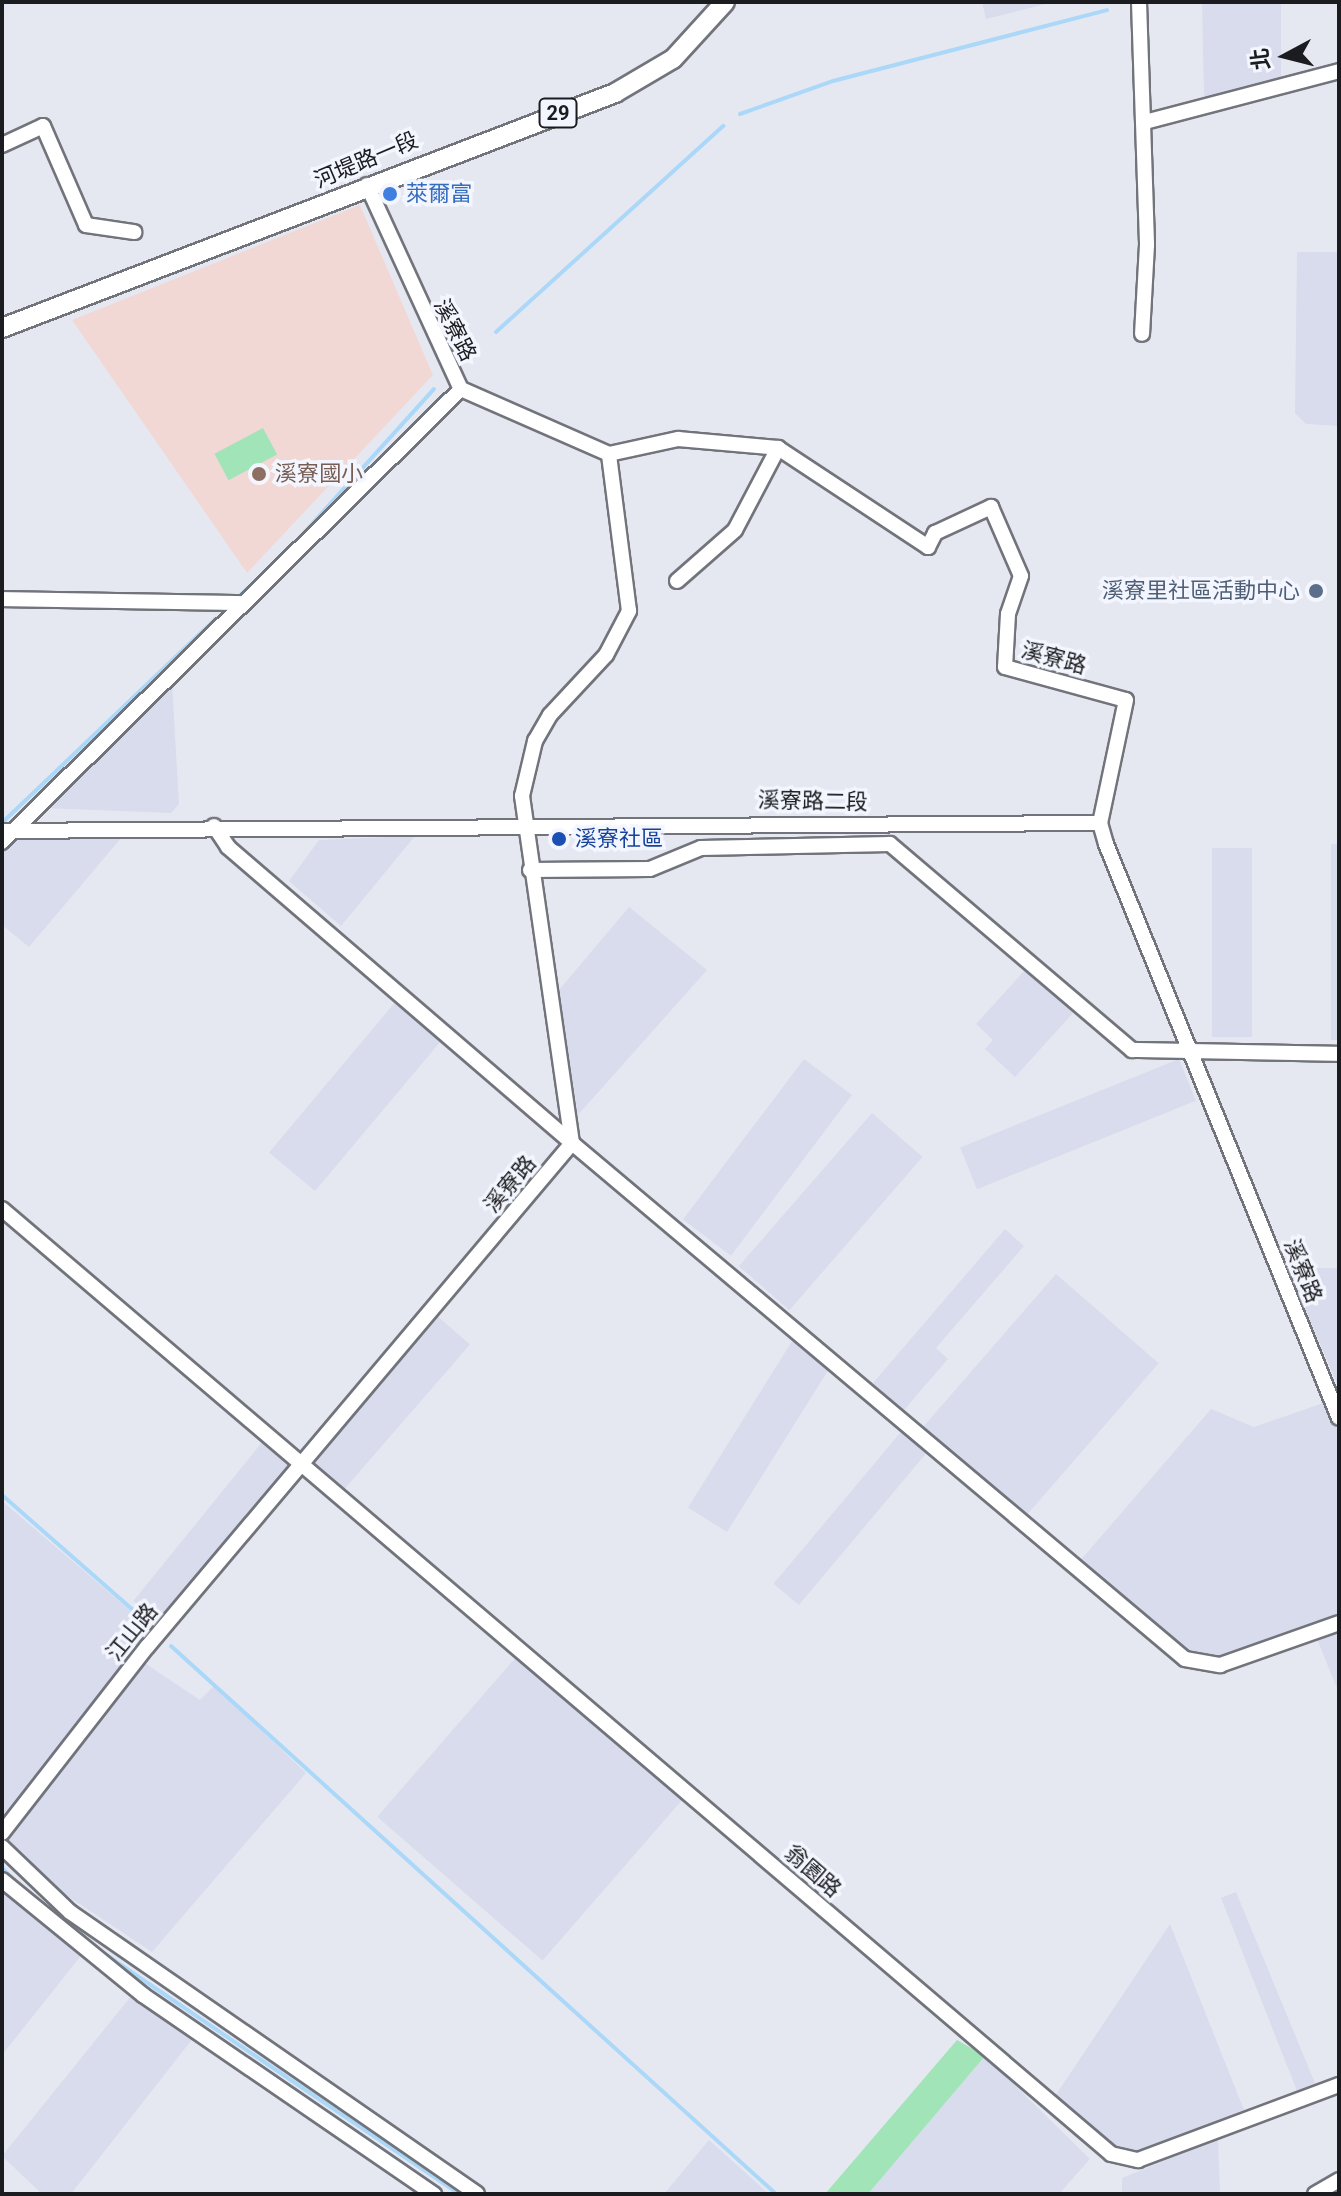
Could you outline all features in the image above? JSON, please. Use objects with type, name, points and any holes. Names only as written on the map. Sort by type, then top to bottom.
[{"type":"main road","name":"河堤路一段","points":[[2,328],[367,185],[615,93],[673,59],[725,2]]},
{"type":"street","points":[[1139,2],[1145,122],[1142,334]]},
{"type":"street","points":[[1145,122],[1339,71]]},
{"type":"street","points":[[2,145],[43,126],[86,225],[134,232]]},
{"type":"street","name":"溪寮路","points":[[367,185],[461,389],[609,454],[678,439],[778,448],[928,547],[935,533],[991,507],[1021,576],[1008,614],[1005,667],[1126,700],[1100,823],[1339,1418]]},
{"type":"street","points":[[6,834],[461,389]]},
{"type":"street","points":[[677,581],[735,530],[778,448]]},
{"type":"street","points":[[572,1143],[530,870],[522,796],[535,741],[606,655],[629,611],[609,454]]},
{"type":"street","points":[[2,599],[243,603]]},
{"type":"street","name":"溪寮路二段","points":[[6,834],[214,826],[501,824],[525,830],[1100,823]]},
{"type":"street","points":[[214,826],[228,847],[572,1143],[1185,1659],[1220,1665],[1339,1623]]},
{"type":"street","points":[[530,870],[650,869],[701,848],[890,844],[1117,1043],[1190,1053],[1339,1054]]},
{"type":"street","name":"溪寮路","points":[[301,1463],[572,1143]]},
{"type":"street","name":"翁園路","points":[[2,1209],[1111,2154],[1138,2160],[1339,2085]]},
{"type":"street","name":"江山路","points":[[2,1833],[301,1463]]},
{"type":"street","points":[[2,1847],[70,1912],[477,2194]]},
{"type":"street","points":[[2,1880],[143,1995],[434,2194]]},
{"type":"street","points":[[1315,2194],[1339,2180]]},
{"type":"shaded area","points":[[982,2],[1053,2],[986,19]]},
{"type":"shaded area","points":[[1202,2],[1281,2],[1281,78],[1204,97]]},
{"type":"shaded area","name":"溪寮國小","points":[[360,205],[433,375],[247,573],[72,320]]},
{"type":"shaded area","points":[[1297,252],[1339,252],[1339,426],[1306,424],[1295,413]]},
{"type":"shaded area","points":[[172,683],[179,804],[171,813],[43,808]]},
{"type":"shaded area","points":[[18,835],[122,837],[29,947],[2,925],[2,853]]},
{"type":"shaded area","points":[[415,836],[341,926],[289,881],[319,840]]},
{"type":"shaded area","points":[[1331,844],[1339,844],[1339,1040],[1331,1040]]},
{"type":"shaded area","points":[[1212,848],[1252,848],[1252,1037],[1212,1037]]},
{"type":"shaded area","points":[[629,907],[707,970],[578,1115],[559,990]]},
{"type":"shaded area","points":[[1025,970],[1073,1013],[1015,1077],[985,1049],[993,1040],[976,1024]]},
{"type":"shaded area","points":[[397,1000],[443,1039],[315,1191],[269,1152]]},
{"type":"shaded area","points":[[804,1059],[852,1095],[731,1256],[683,1220]]},
{"type":"shaded area","points":[[1179,1059],[1196,1101],[977,1189],[960,1147]]},
{"type":"shaded area","points":[[872,1113],[923,1157],[789,1310],[739,1266]]},
{"type":"shaded area","points":[[1005,1229],[1024,1246],[936,1348],[948,1359],[904,1410],[873,1383]]},
{"type":"shaded area","points":[[1293,1268],[1339,1268],[1339,1388],[1291,1276]]},
{"type":"shaded area","points":[[1056,1274],[1159,1363],[1026,1516],[923,1426]]},
{"type":"shaded area","points":[[436,1315],[470,1345],[345,1489],[311,1459]]},
{"type":"shaded area","points":[[794,1338],[833,1362],[727,1532],[688,1508]]},
{"type":"shaded area","points":[[1326,1402],[1339,1434],[1339,1618],[1223,1664],[1195,1661],[1079,1562],[1211,1409],[1254,1427]]},
{"type":"shaded area","points":[[906,1426],[931,1447],[799,1605],[774,1584]]},
{"type":"shaded area","points":[[263,1441],[293,1465],[163,1625],[133,1601]]},
{"type":"shaded area","points":[[2,1501],[152,1629],[2,1822]]},
{"type":"shaded area","points":[[1339,1630],[1339,1693],[1317,1639]]},
{"type":"shaded area","points":[[517,1656],[682,1800],[543,1960],[377,1817]]},
{"type":"shaded area","points":[[143,1662],[200,1700],[214,1686],[306,1773],[152,1952],[60,1891],[8,1841]]},
{"type":"shaded area","points":[[2,1880],[84,1952],[2,2055]]},
{"type":"shaded area","points":[[1236,1892],[1315,2083],[1297,2091],[1221,1898]]},
{"type":"shaded area","points":[[1170,1924],[1244,2110],[1127,2156],[1055,2096]]},
{"type":"shaded area","points":[[136,1990],[194,2037],[71,2194],[42,2194],[2,2156]]},
{"type":"shaded area","points":[[985,2056],[1090,2159],[1059,2194],[868,2194]]},
{"type":"shaded area","points":[[1218,2139],[1220,2194],[1122,2194],[1122,2178]]},
{"type":"shaded area","points":[[709,2140],[769,2194],[664,2194]]},
{"type":"green space","points":[[263,428],[277,454],[229,480],[214,454]]},
{"type":"green space","points":[[957,2040],[985,2056],[868,2194],[825,2194]]},
{"type":"waterway","points":[[740,114],[833,81],[1107,10]]},
{"type":"waterway","points":[[496,332],[723,126]]},
{"type":"waterway","points":[[283,556],[434,389]]},
{"type":"waterway","points":[[237,598],[268,570]]},
{"type":"waterway","points":[[5,820],[215,619]]},
{"type":"waterway","points":[[2,1495],[149,1624]]},
{"type":"waterway","points":[[171,1646],[776,2194]]},
{"type":"waterway","points":[[2,1868],[22,1888]]},
{"type":"waterway","points":[[93,1946],[459,2194]]},
{"type":"place","name":"萊爾富","points":[[390,194]]},
{"type":"place","name":"溪寮國小","points":[[259,474]]},
{"type":"place","name":"溪寮里社區活動中心","points":[[1316,591]]},
{"type":"place","name":"溪寮社區","points":[[559,839]]}]
